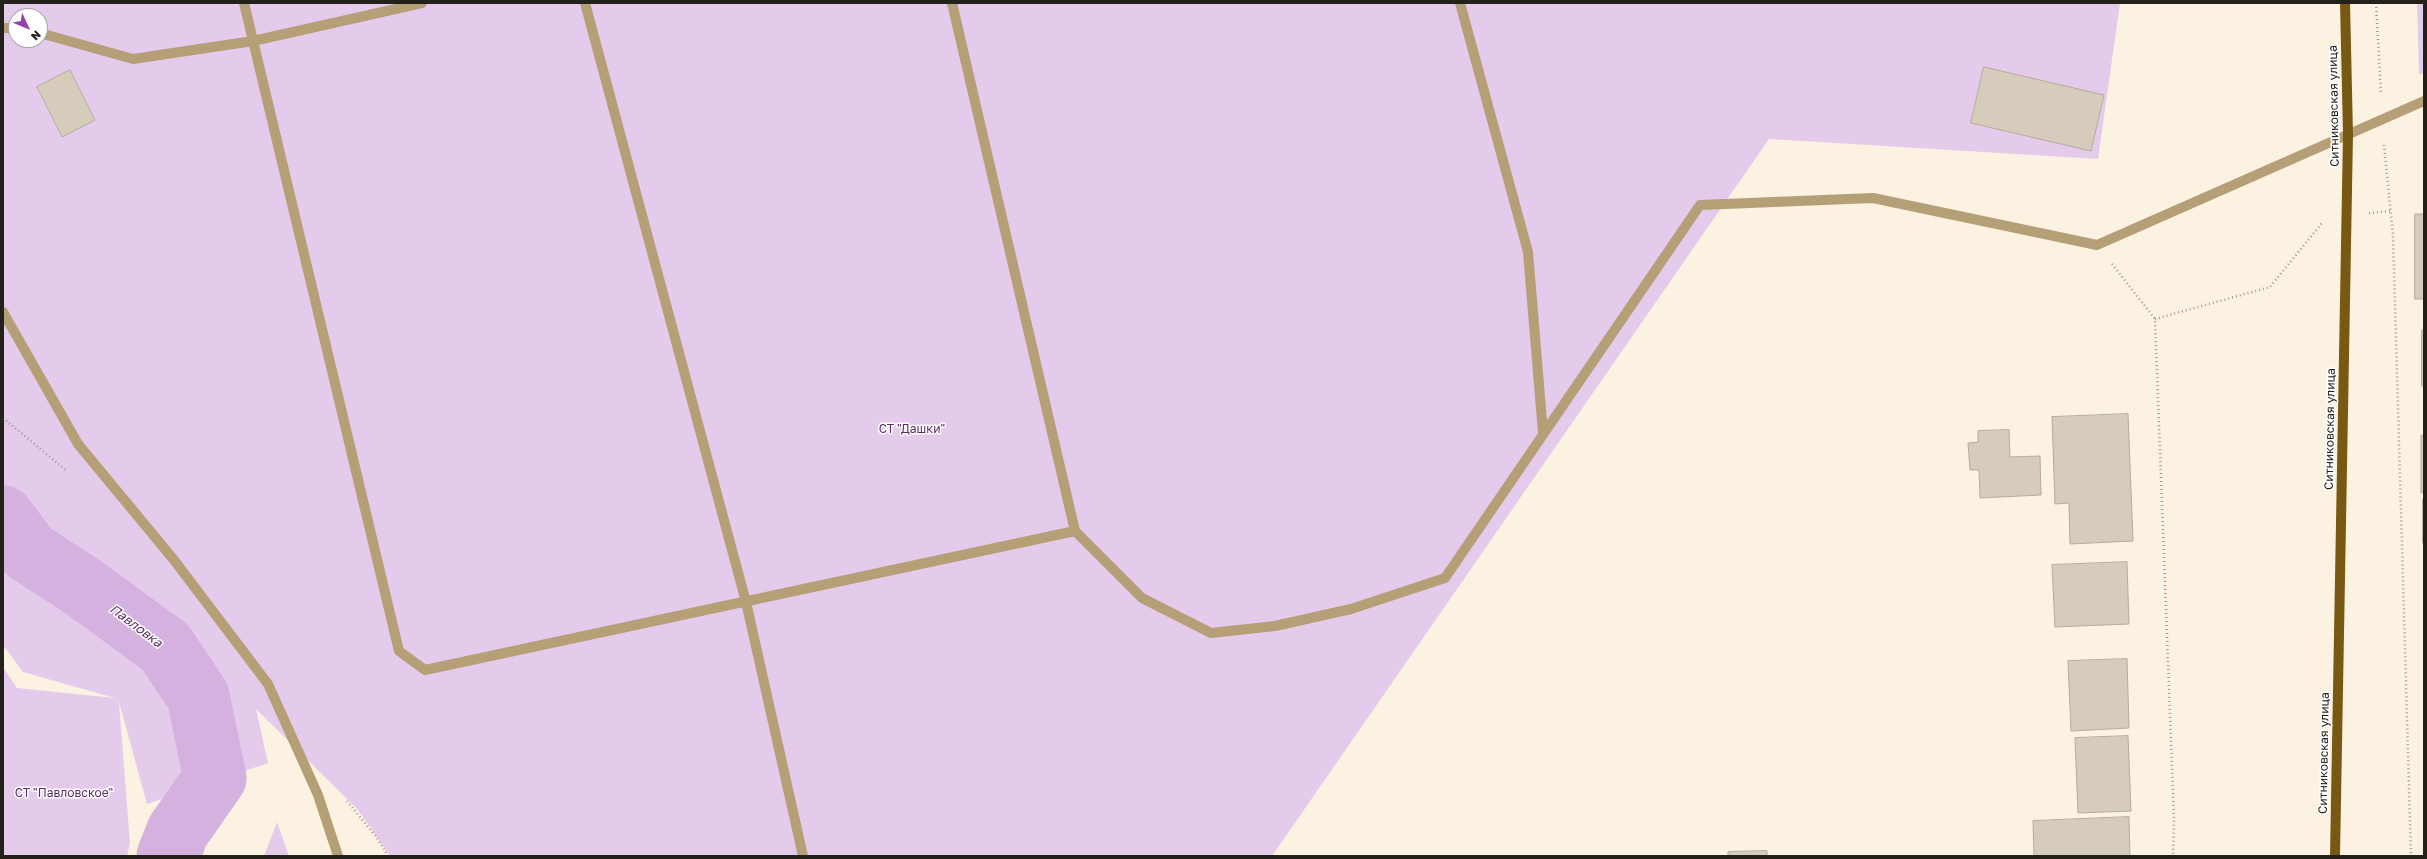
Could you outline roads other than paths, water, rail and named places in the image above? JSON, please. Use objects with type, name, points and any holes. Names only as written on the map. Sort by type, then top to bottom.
[{"type":"main road","name":"Ситниковская улица","points":[[2335,856],[2348,134],[2345,3]]},
{"type":"lane","points":[[244,3],[398,651],[424,670],[1076,531]]},
{"type":"lane","points":[[48,35],[133,59],[253,42],[422,3]]},
{"type":"lane","points":[[585,3],[746,602],[803,856]]},
{"type":"lane","points":[[952,3],[1076,531],[1142,598],[1211,633],[1275,626],[1351,609],[1445,578],[1700,205],[1873,198],[2097,245],[2424,101]]},
{"type":"lane","points":[[1460,3],[1528,252],[1543,434]]},
{"type":"lane","points":[[3,312],[78,444],[174,560],[268,684],[318,795],[338,856]]},
{"type":"waterway","name":"Павловка","points":[[3,517],[29,552],[83,587],[165,647],[198,696],[215,778],[178,831],[168,856]]},
{"type":"park label","name":"СТ \"Дашки\"","points":[[912,429]]},
{"type":"park label","name":"СТ \"Павловское\"","points":[[64,793]]}]
